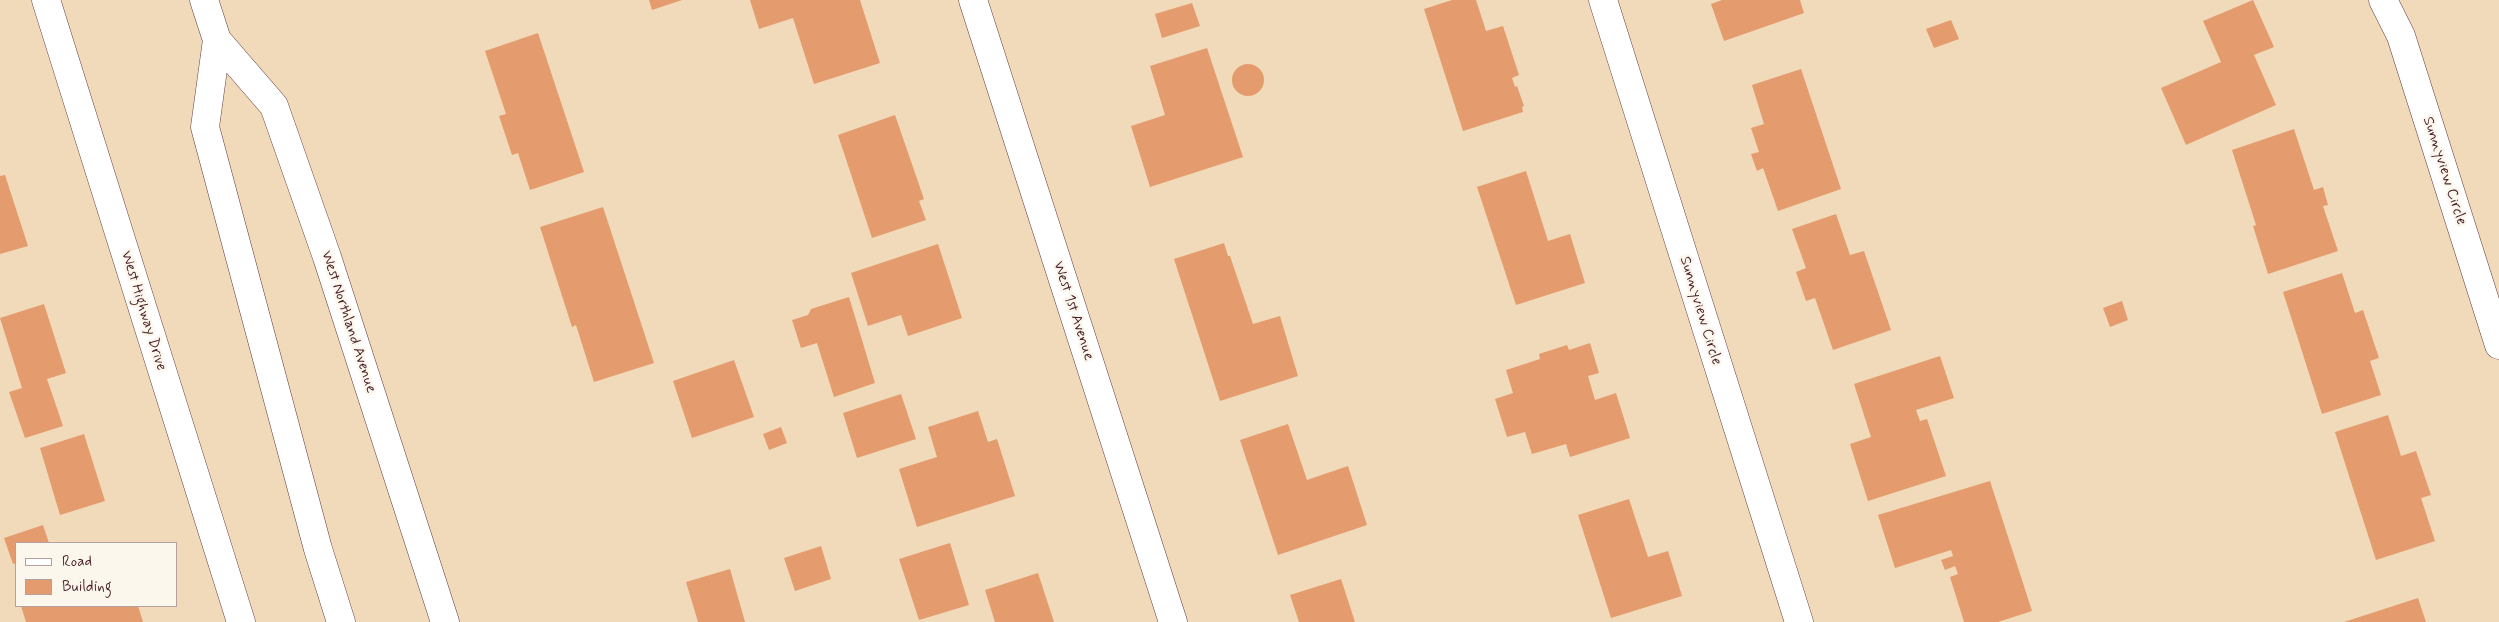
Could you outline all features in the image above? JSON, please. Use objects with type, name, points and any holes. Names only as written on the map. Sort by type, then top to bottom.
[{"type":"street","name":"West Highway Drive","points":[[46,0],[241,622]]},
{"type":"street","name":"West Northland Avenue","points":[[204,0],[217,40],[274,106],[330,266],[445,622]]},
{"type":"street","name":"West 1st Avenue","points":[[973,0],[1173,622]]},
{"type":"street","name":"Sunnyview Circle","points":[[1603,0],[1799,622]]},
{"type":"street","name":"Sunnyview Circle","points":[[2383,0],[2400,36],[2499,345]]},
{"type":"street","name":"West Northland Avenue","points":[[217,40],[205,127],[318,549],[341,622]]},
{"type":"building","points":[[649,0],[682,0],[652,10]]},
{"type":"building","points":[[750,0],[860,0],[880,63],[814,84],[793,18],[759,29]]},
{"type":"building","points":[[1452,0],[1476,0],[1486,31],[1503,26],[1519,75],[1512,78],[1524,106],[1522,107],[1523,112],[1463,131],[1424,9]]},
{"type":"building","points":[[1722,0],[1800,0],[1804,13],[1724,41],[1711,4]]},
{"type":"building","points":[[2253,0],[2274,47],[2254,55],[2276,105],[2186,145],[2161,88],[2221,62],[2203,21]]},
{"type":"building","points":[[1192,3],[1200,26],[1162,38],[1155,14]]},
{"type":"building","points":[[1951,20],[1959,39],[1934,48],[1926,29]]},
{"type":"building","points":[[538,33],[584,172],[530,190],[518,153],[512,155],[499,116],[506,114],[485,51]]},
{"type":"building","points":[[1207,48],[1243,157],[1150,187],[1131,126],[1165,115],[1150,66]]},
{"type":"building","points":[[1248,64],[1259,69],[1264,80],[1259,91],[1248,96],[1237,91],[1232,80],[1237,69]]},
{"type":"building","points":[[1801,69],[1841,189],[1778,211],[1763,168],[1757,171],[1751,154],[1759,152],[1751,128],[1764,124],[1752,85]]},
{"type":"building","points":[[895,115],[924,199],[919,201],[926,220],[872,238],[838,135]]},
{"type":"building","points":[[2294,129],[2314,190],[2323,187],[2328,205],[2323,206],[2338,251],[2268,274],[2253,226],[2256,225],[2232,150]]},
{"type":"building","points":[[1526,171],[1548,241],[1570,234],[1585,283],[1516,305],[1477,187]]},
{"type":"building","points":[[5,175],[28,246],[0,254],[0,176]]},
{"type":"building","points":[[603,207],[654,363],[594,382],[576,325],[572,327],[540,227]]},
{"type":"building","points":[[1836,214],[1850,255],[1864,251],[1891,330],[1833,350],[1815,298],[1806,301],[1796,272],[1806,268],[1792,229]]},
{"type":"building","points":[[1224,243],[1253,324],[1280,316],[1298,376],[1220,401],[1174,259]]},
{"type":"building","points":[[938,244],[962,318],[908,336],[901,315],[868,326],[851,273]]},
{"type":"building","points":[[2342,273],[2355,313],[2363,310],[2379,358],[2370,361],[2381,395],[2322,414],[2283,292]]},
{"type":"building","points":[[849,297],[875,383],[834,397],[817,343],[801,348],[792,320],[808,315],[811,309]]},
{"type":"building","points":[[2122,301],[2128,320],[2110,327],[2103,308]]},
{"type":"building","points":[[44,304],[66,373],[47,379],[63,426],[25,438],[9,392],[22,388],[0,318]]},
{"type":"building","points":[[1590,343],[1599,373],[1588,376],[1595,400],[1616,393],[1630,438],[1570,457],[1566,444],[1532,454],[1525,432],[1507,437],[1495,399],[1513,393],[1506,370],[1540,359],[1539,354],[1567,345],[1569,350]]},
{"type":"building","points":[[1940,356],[1954,398],[1916,410],[1920,421],[1927,419],[1946,476],[1868,501],[1850,444],[1871,437],[1854,384]]},
{"type":"building","points":[[734,360],[754,417],[692,438],[673,381]]},
{"type":"building","points":[[901,394],[916,439],[857,458],[843,413]]},
{"type":"building","points":[[978,411],[988,442],[997,439],[1015,496],[917,527],[899,469],[937,457],[928,427]]},
{"type":"building","points":[[2388,415],[2401,456],[2416,451],[2431,495],[2421,498],[2435,541],[2376,560],[2335,432]]},
{"type":"building","points":[[1288,424],[1307,480],[1348,466],[1367,525],[1278,555],[1240,440]]},
{"type":"building","points":[[781,427],[787,443],[769,450],[763,434]]},
{"type":"building","points":[[84,434],[105,501],[60,515],[40,448]]},
{"type":"building","points":[[1990,481],[2032,611],[1998,622],[1964,622],[1950,577],[1958,574],[1955,566],[1945,570],[1941,560],[1953,556],[1951,550],[1895,568],[1878,515]]},
{"type":"building","points":[[1629,499],[1648,557],[1668,551],[1682,596],[1611,618],[1578,515]]},
{"type":"building","points":[[43,525],[49,542],[15,542],[15,563],[13,564],[4,538]]},
{"type":"building","points":[[950,543],[969,605],[919,620],[899,559]]},
{"type":"building","points":[[821,546],[831,579],[795,591],[784,558]]},
{"type":"building","points":[[730,569],[745,622],[698,622],[686,582]]},
{"type":"building","points":[[1038,573],[1054,622],[995,622],[985,590]]},
{"type":"building","points":[[1341,579],[1355,622],[1299,622],[1290,595]]},
{"type":"building","points":[[2418,598],[2426,622],[2344,622]]},
{"type":"building","points":[[21,607],[138,607],[143,622],[26,622]]}]
